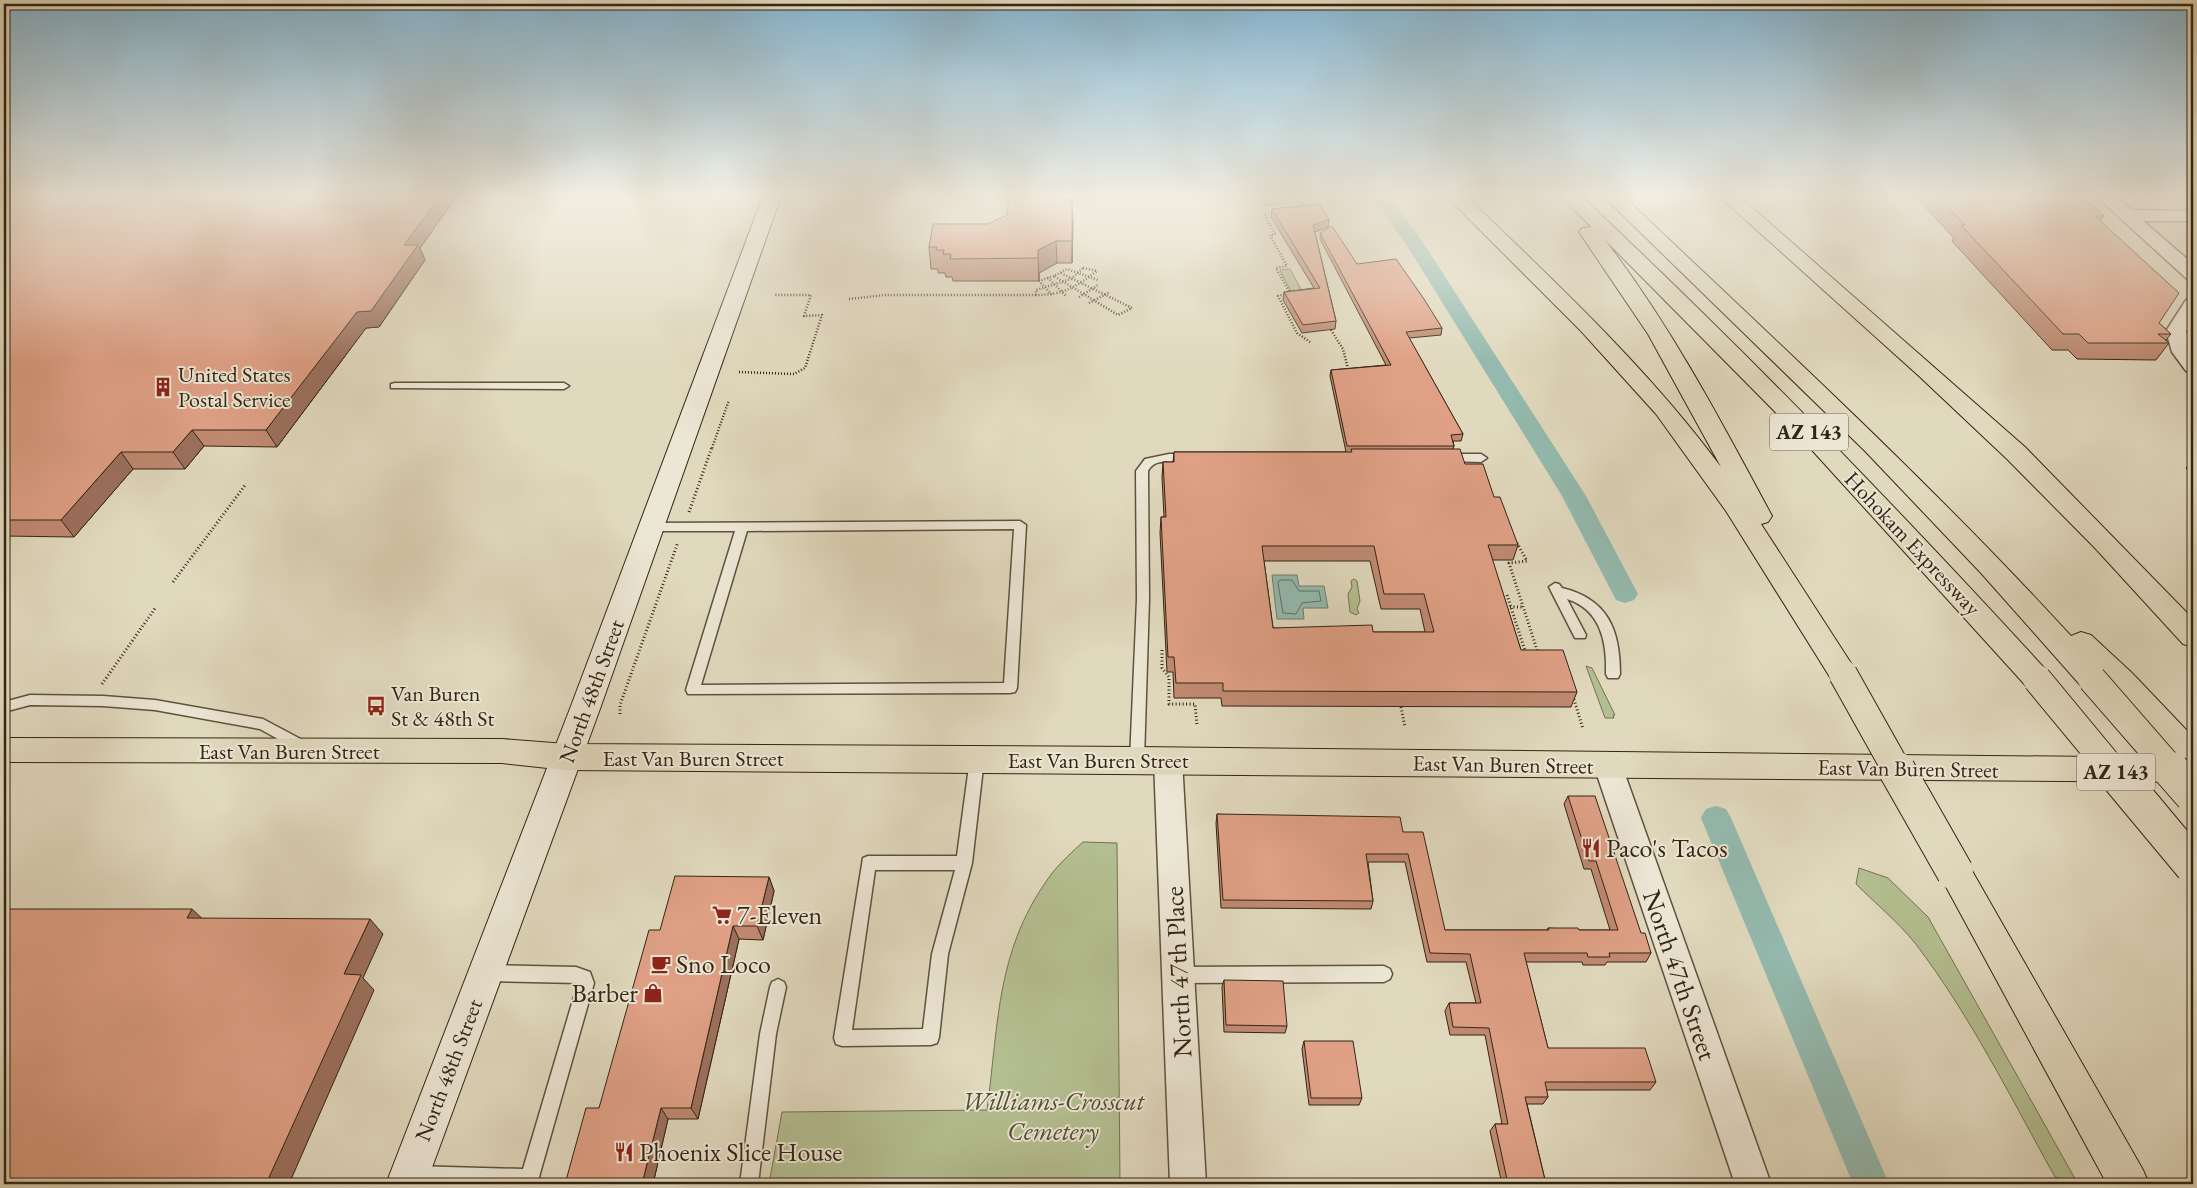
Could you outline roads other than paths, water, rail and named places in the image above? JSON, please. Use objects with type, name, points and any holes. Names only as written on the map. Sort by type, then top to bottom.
[{"type":"main road","points":[[1512,251],[1604,342],[1664,410],[1723,490],[1843,674]]},
{"type":"main road","points":[[1603,251],[1628,286],[1683,374],[1843,674],[2129,1184]]},
{"type":"main road","name":"Hohokam Expressway","points":[[1626,251],[1826,449],[1920,548],[2037,679],[2193,866]]},
{"type":"main road","name":"Hohokam Expressway","points":[[1671,251],[1820,393],[1938,511],[2092,679],[2193,794]]},
{"type":"main road","points":[[1789,251],[1972,412],[2086,524],[2193,637]]},
{"type":"main road","points":[[1938,511],[2122,681],[2193,757]]},
{"type":"main road","name":"East Van Buren Street","points":[[4,750],[502,751],[566,757],[1168,760],[1663,767],[1731,766],[2193,771]]},
{"type":"street","name":"North 48th Street","points":[[407,1180],[566,757],[752,251]]},
{"type":"street","points":[[2173,251],[2193,274]]},
{"type":"street","points":[[2193,304],[2176,332],[2177,342],[2193,367]]},
{"type":"street","name":"North 47th Place","points":[[1168,760],[1188,1184]]},
{"type":"street","name":"North 47th Street","points":[[1608,766],[1753,1184]]},
{"type":"lane","points":[[395,386],[564,386]]},
{"type":"lane","points":[[1137,760],[1143,600],[1142,472],[1146,464],[1153,460],[1197,458]]},
{"type":"lane","points":[[1432,458],[1481,458]]},
{"type":"lane","points":[[651,528],[1020,525],[1010,688],[693,690],[742,528]]},
{"type":"lane","points":[[1580,635],[1556,589],[1579,596],[1594,608],[1613,642],[1613,674]]},
{"type":"lane","points":[[4,707],[30,700],[103,701],[155,705],[263,724],[310,751]]},
{"type":"lane","points":[[964,863],[868,863],[842,1038],[932,1037],[940,954],[964,863],[977,759]]},
{"type":"lane","points":[[407,1180],[529,1181],[586,983],[584,977],[576,974],[485,973]]},
{"type":"lane","points":[[1178,976],[1384,974]]},
{"type":"lane","points":[[749,1184],[768,1034],[778,987]]},
{"type":"water","points":[[1272,575],[1297,575],[1299,586],[1324,586],[1328,608],[1303,608],[1304,619],[1277,619]]},
{"type":"waterway","points":[[1420,251],[1574,496],[1625,594]]},
{"type":"waterway","points":[[1716,818],[1871,1184]]},
{"type":"place","name":"United States Postal Service","points":[[163,387]]},
{"type":"place","name":"Van Buren St & 48th St","points":[[376,706]]},
{"type":"place","name":"Paco's Tacos","points":[[1591,848]]},
{"type":"place","name":"7-Eleven","points":[[722,915]]},
{"type":"place","name":"Sno Loco","points":[[661,964]]},
{"type":"place","name":"Barber","points":[[653,993]]},
{"type":"place","name":"Phoenix Slice House","points":[[624,1152]]},
{"type":"park label","name":"Williams-Crosscut Cemetery","points":[[1053,1116]]}]
